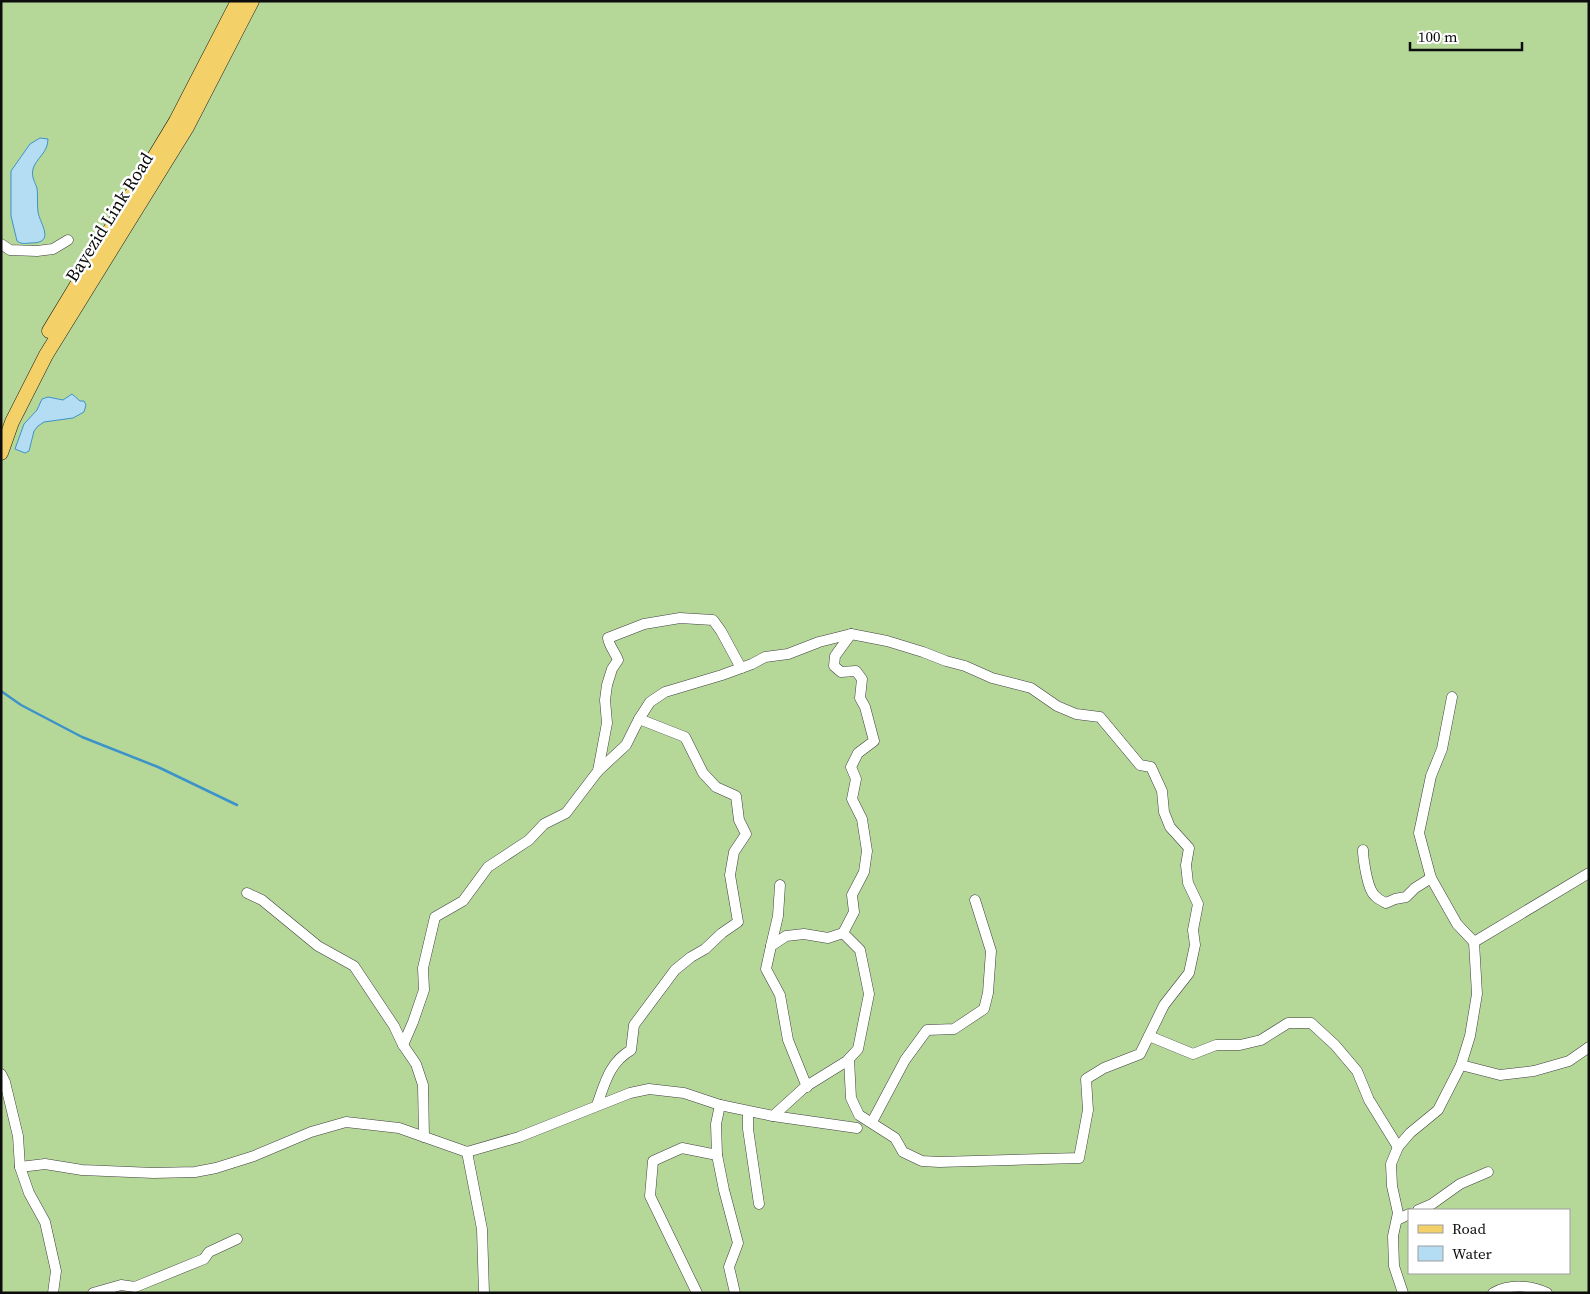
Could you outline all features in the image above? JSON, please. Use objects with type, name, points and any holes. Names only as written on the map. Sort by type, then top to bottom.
[{"type":"main road","name":"Bayezid Link Road","points":[[199,90],[238,1]]},
{"type":"main road","name":"Bayezid Link Road","points":[[1,453],[12,422],[46,355],[252,1]]},
{"type":"main road","name":"Bayezid Link Road","points":[[1,426],[38,351],[181,124]]},
{"type":"street","points":[[1,244],[10,250],[37,250],[53,249],[68,240]]},
{"type":"street","points":[[598,772],[607,723],[605,700],[607,685],[612,668],[618,660],[614,650],[608,644],[608,638],[644,624],[680,618],[713,620],[721,631],[740,668]]},
{"type":"street","points":[[771,946],[786,936],[804,934],[828,938],[843,933],[854,912],[852,895],[864,872],[867,851],[862,819],[852,799],[856,779],[851,767],[858,753],[874,741],[866,707],[860,698],[862,680],[856,672],[841,672],[834,666],[835,656],[851,634]]},
{"type":"street","points":[[403,1045],[424,990],[424,968],[435,917],[463,901],[488,867],[529,840],[544,824],[566,813],[598,772],[626,745],[650,702],[664,692],[740,668],[765,657],[788,654],[819,642],[851,634],[887,641],[965,666],[992,678],[1031,688],[1057,706],[1076,714],[1100,718],[1140,765],[1150,767],[1162,791],[1164,812],[1170,827],[1189,848],[1186,865],[1188,883],[1198,904],[1193,930],[1195,945],[1189,973],[1164,1005],[1140,1054],[1104,1068],[1086,1078],[1088,1110],[1079,1158],[939,1162],[922,1160],[903,1152],[895,1138],[872,1122],[858,1116],[851,1098],[849,1059]]},
{"type":"street","points":[[1403,1293],[1394,1266],[1393,1236],[1398,1213],[1392,1186],[1391,1164],[1398,1147],[1410,1133],[1438,1110],[1461,1065],[1470,1036],[1478,994],[1474,942],[1456,924],[1432,878],[1419,833],[1431,776],[1442,749],[1452,697]]},
{"type":"street","points":[[597,1106],[609,1071],[620,1056],[631,1050],[634,1025],[675,970],[738,922],[730,874],[734,852],[746,834],[739,820],[736,796],[716,787],[703,773],[685,737],[639,719]]},
{"type":"street","points":[[1364,850],[1363,859],[1371,891],[1377,899],[1386,903],[1406,897],[1415,888],[1432,878]]},
{"type":"street","points":[[1474,942],[1589,873]]},
{"type":"street","points":[[780,885],[778,916],[766,969],[780,994],[788,1040],[806,1087]]},
{"type":"street","points":[[247,893],[262,900],[318,946],[354,966],[394,1026],[403,1045],[416,1064],[423,1085],[424,1136]]},
{"type":"street","points":[[872,1122],[905,1060],[927,1030],[954,1029],[984,1009],[988,993],[991,951],[975,900]]},
{"type":"street","points":[[773,1116],[806,1087],[829,1074],[849,1059],[858,1049],[869,994],[860,950],[843,933]]},
{"type":"street","points":[[1149,1036],[1193,1054],[1216,1045],[1240,1045],[1261,1040],[1288,1023],[1311,1023],[1335,1045],[1357,1072],[1369,1100],[1398,1147]]},
{"type":"street","points":[[1461,1065],[1500,1075],[1534,1071],[1569,1061],[1589,1047]]},
{"type":"street","points":[[1,1074],[5,1082],[18,1136],[20,1168],[29,1193],[45,1222],[56,1271],[54,1293]]},
{"type":"street","points":[[20,1168],[45,1164],[82,1170],[154,1173],[195,1172],[216,1168],[254,1156],[311,1132],[346,1122],[399,1128],[467,1152],[519,1137],[630,1093],[649,1089],[684,1093],[748,1112],[857,1128]]},
{"type":"street","points":[[720,1105],[716,1124],[717,1155],[738,1243],[729,1268],[735,1293]]},
{"type":"street","points":[[748,1112],[748,1129],[759,1204]]},
{"type":"street","points":[[697,1293],[650,1196],[653,1161],[682,1148],[717,1155]]},
{"type":"street","points":[[467,1152],[482,1229],[484,1293]]},
{"type":"street","points":[[1420,1209],[1432,1204],[1460,1184],[1488,1172]]},
{"type":"street","points":[[1397,1220],[1408,1214]]},
{"type":"street","points":[[92,1293],[121,1285],[135,1287],[204,1259],[209,1252],[237,1239]]},
{"type":"street","points":[[1493,1293],[1500,1289],[1534,1287],[1547,1293]]},
{"type":"green space","points":[[1,1],[1589,1],[1589,1293],[1,1293]]},
{"type":"water","points":[[40,138],[48,139],[47,144],[32,174],[37,188],[38,212],[45,236],[39,242],[22,243],[17,241],[11,216],[11,171],[30,144]]},
{"type":"water","points":[[72,394],[80,401],[84,401],[86,405],[84,412],[73,418],[44,422],[34,431],[29,451],[25,453],[15,449],[24,424],[37,410],[42,399],[48,397],[63,400]]},
{"type":"waterway","points":[[1,691],[21,705],[82,737],[158,767],[237,805]]}]
